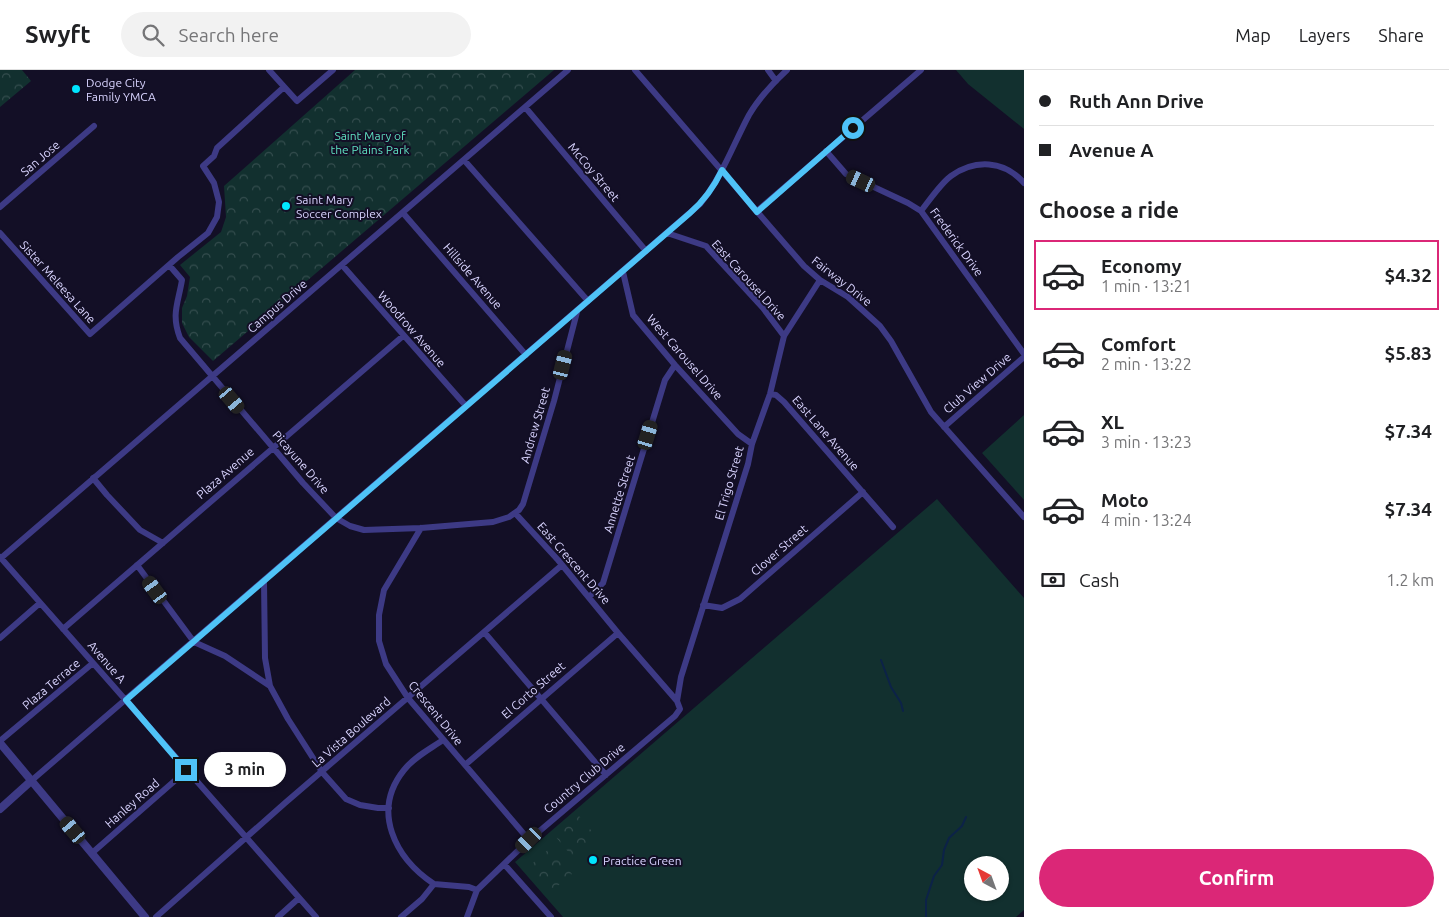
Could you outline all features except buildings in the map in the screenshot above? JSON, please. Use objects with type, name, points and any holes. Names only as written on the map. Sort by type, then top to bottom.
[{"type":"street","points":[[269,70],[297,101],[333,70]]},
{"type":"street","name":"Campus Drive","points":[[1,557],[568,70]]},
{"type":"street","name":"Fairway Drive","points":[[635,70],[804,266],[820,280],[848,297],[880,326],[891,341],[931,412],[1024,517]]},
{"type":"street","points":[[768,70],[776,81]]},
{"type":"street","points":[[0,809],[700,204],[714,187],[750,113],[787,70]]},
{"type":"street","points":[[757,212],[921,70]]},
{"type":"street","name":"Sister Meleesa Lane","points":[[0,233],[90,334],[208,233],[217,217],[219,202],[214,183],[203,166],[214,156],[217,148],[284,87]]},
{"type":"street","name":"McCoy Street","points":[[525,107],[646,251]]},
{"type":"street","name":"San Jose","points":[[0,207],[94,126]]},
{"type":"street","name":"Frederick Drive","points":[[826,151],[846,174],[921,211],[1024,356]]},
{"type":"street","points":[[464,160],[588,301]]},
{"type":"street","points":[[921,211],[950,177],[965,168],[980,164],[995,164],[1007,169],[1024,183]]},
{"type":"street","name":"Hillside Avenue","points":[[403,213],[526,355]]},
{"type":"street","name":"East Carousel Drive","points":[[668,233],[706,246],[763,308],[784,336]]},
{"type":"street","points":[[169,265],[182,280],[175,308],[175,325],[180,338],[211,377]]},
{"type":"street","name":"Woodrow Avenue","points":[[342,265],[466,406]]},
{"type":"street","name":"West Carousel Drive","points":[[623,272],[633,315],[675,365],[738,434],[752,444]]},
{"type":"street","name":"El Trigo Street","points":[[677,700],[681,677],[748,464],[752,444],[770,394],[784,336],[820,280]]},
{"type":"street","name":"Andrew Street","points":[[515,513],[523,504],[554,401],[577,311]]},
{"type":"street","name":"Plaza Avenue","points":[[63,629],[403,336]]},
{"type":"street","name":"Club View Drive","points":[[944,427],[1024,356]]},
{"type":"street","name":"Annette Street","points":[[589,597],[603,583],[665,380],[675,365]]},
{"type":"street","name":"Picayune Drive","points":[[211,377],[336,518],[350,526],[364,530],[422,528]]},
{"type":"street","name":"East Lane Avenue","points":[[770,394],[776,395],[784,402],[893,527]]},
{"type":"street","points":[[93,478],[107,496],[140,530],[162,543]]},
{"type":"street","name":"Clover Street","points":[[703,605],[722,608],[740,599],[863,492]]},
{"type":"street","points":[[422,528],[493,522],[515,513]]},
{"type":"street","name":"East Crescent Drive","points":[[515,513],[677,700]]},
{"type":"street","name":"Crescent Drive","points":[[422,528],[384,590],[379,615],[379,641],[386,664],[408,698],[529,840]]},
{"type":"street","name":"Avenue A","points":[[1,557],[316,917]]},
{"type":"street","points":[[137,565],[194,642],[225,656],[270,686]]},
{"type":"street","name":"La Vista Boulevard","points":[[156,917],[562,565]]},
{"type":"street","points":[[264,582],[265,658],[270,686],[322,772],[346,799],[360,805],[390,808]]},
{"type":"street","points":[[0,638],[40,603]]},
{"type":"street","points":[[484,632],[606,775]]},
{"type":"street","name":"El Corto Street","points":[[465,765],[618,633]]},
{"type":"street","name":"Plaza Terrace","points":[[0,742],[93,663]]},
{"type":"street","name":"Country Club Drive","points":[[504,864],[529,840],[675,716],[680,709],[677,700]]},
{"type":"street","points":[[443,740],[418,756],[397,780],[390,799],[388,821],[391,833],[401,851],[421,876],[434,884],[469,887],[477,890]]},
{"type":"street","points":[[0,742],[145,917]]},
{"type":"street","name":"Hanley Road","points":[[92,853],[186,770]]},
{"type":"street","points":[[467,917],[477,890],[504,864],[551,917]]},
{"type":"street","points":[[401,917],[434,884]]},
{"type":"street","points":[[278,917],[299,898]]},
{"type":"green space","points":[[0,70],[22,70],[31,81],[0,107]]},
{"type":"green space","name":"Saint Mary of the Plains Park","points":[[355,70],[554,70],[213,361],[189,337],[182,323],[182,308],[187,296],[190,277],[180,265],[221,232],[226,217],[224,186]]},
{"type":"green space","points":[[956,70],[1024,70],[1024,129],[968,84]]},
{"type":"green space","points":[[1024,415],[1024,500],[982,453]]},
{"type":"green space","points":[[937,499],[1024,598],[1024,910],[1016,917],[563,917],[515,862]]},
{"type":"green space","points":[[579,816],[600,841],[576,861],[555,836]]},
{"type":"green space","points":[[550,848],[572,874],[548,894],[526,869]]},
{"type":"waterway","points":[[881,660],[891,687],[901,703],[903,711]]},
{"type":"waterway","points":[[926,917],[926,900],[934,876],[942,865],[944,850],[949,838],[962,826],[966,817]]},
{"type":"place","name":"Dodge City Family YMCA","points":[[76,89]]},
{"type":"place","name":"Saint Mary Soccer Complex","points":[[286,206]]},
{"type":"place","name":"Practice Green","points":[[593,860]]},
{"type":"route","points":[[186,770],[126,700],[690,213],[714,187],[722,170],[757,212],[853,128]]}]
